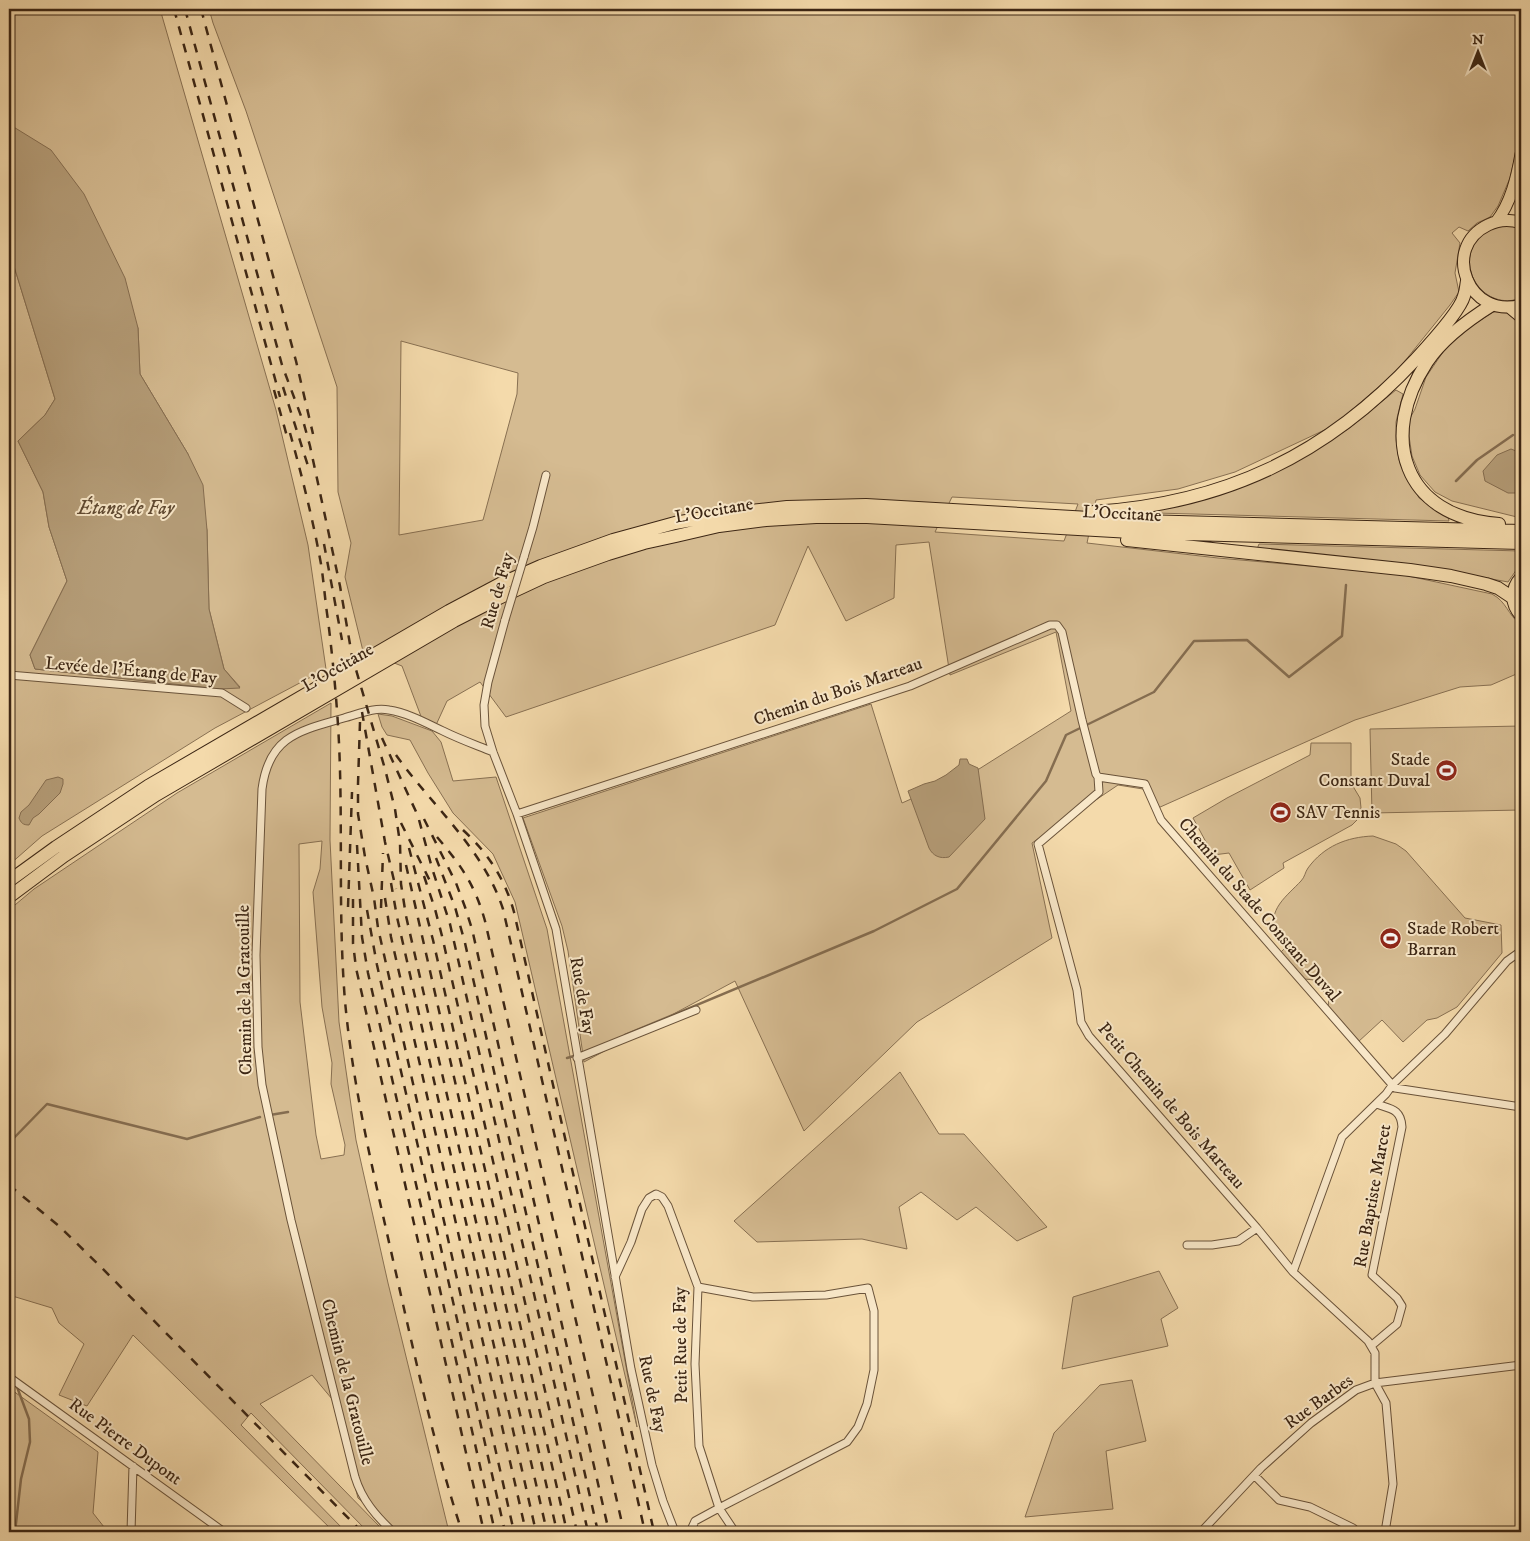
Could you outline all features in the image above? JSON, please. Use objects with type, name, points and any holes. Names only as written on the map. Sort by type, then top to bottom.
[{"type":"highway","points":[[1042,515],[1134,508],[1170,502],[1254,476],[1295,456],[1343,426],[1396,381],[1424,351],[1460,306],[1467,281]]},
{"type":"highway","points":[[1492,305],[1476,314],[1442,343],[1428,361],[1407,402],[1402,423],[1402,443],[1405,462],[1415,481],[1428,497],[1448,512],[1469,519],[1521,525]]},
{"type":"highway","name":"L'Occitane","points":[[9,882],[56,847],[148,786],[440,616],[500,584],[541,566],[613,540],[675,523],[731,513],[787,507],[866,504],[1140,522],[1521,531]]},
{"type":"highway","name":"L'Occitane","points":[[9,897],[64,856],[156,795],[454,621],[544,577],[644,543],[720,526],[766,520],[816,517],[867,517],[1148,533],[1521,543]]},
{"type":"highway","points":[[1071,529],[1093,537],[1410,570],[1451,576],[1498,588],[1512,598]]},
{"type":"main road","points":[[1496,222],[1506,206],[1513,188],[1521,154]]},
{"type":"main road","points":[[1521,223],[1507,220],[1496,222],[1479,230],[1468,244],[1463,262],[1467,281],[1477,295],[1492,305],[1509,307],[1521,305]]},
{"type":"main road","points":[[1509,307],[1521,317]]},
{"type":"main road","points":[[1521,577],[1514,587],[1512,598],[1515,608],[1521,616]]},
{"type":"street","name":"Rue de Fay","points":[[546,475],[533,527],[488,682],[484,704],[485,726],[556,928],[631,1368],[652,1465],[675,1532]]},
{"type":"street","name":"Chemin du Bois Marteau","points":[[517,814],[910,686],[1054,624],[1062,632],[1082,720],[1098,777]]},
{"type":"street","name":"Levée de l'Étang de Fay","points":[[9,675],[222,693],[246,708]]},
{"type":"street","name":"Chemin de la Gratouille","points":[[394,1532],[368,1505],[355,1477],[291,1220],[262,1085],[258,1047],[256,955],[262,790],[270,761],[286,740],[317,725],[376,709],[389,710],[409,716],[493,752]]},
{"type":"street","name":"Chemin du Stade Constant Duval","points":[[1098,777],[1145,784],[1161,820],[1392,1084]]},
{"type":"street","name":"Petit Chemin de Bois Marteau","points":[[1098,777],[1100,792],[1038,844],[1077,990],[1081,1022],[1089,1036],[1257,1228],[1293,1272],[1371,1346]]},
{"type":"street","points":[[1293,1272],[1342,1136],[1386,1094],[1392,1084],[1445,1034],[1507,961],[1521,951]]},
{"type":"street","points":[[577,1058],[696,1010]]},
{"type":"street","points":[[1392,1084],[1395,1088],[1521,1107]]},
{"type":"street","name":"Rue Baptiste Marcet","points":[[1371,1346],[1397,1324],[1402,1306],[1397,1298],[1372,1276],[1402,1127],[1401,1117],[1394,1110],[1376,1104]]},
{"type":"street","name":"Petit Rue de Fay","points":[[615,1277],[632,1242],[642,1209],[649,1198],[656,1194],[662,1197],[668,1206],[698,1287],[695,1364],[699,1446],[719,1508],[734,1532]]},
{"type":"street","points":[[1187,1245],[1212,1245],[1238,1241],[1257,1228]]},
{"type":"street","points":[[690,1532],[695,1521],[847,1442],[858,1427],[867,1404],[874,1370],[874,1311],[868,1288],[826,1295],[754,1297],[698,1287]]},
{"type":"street","points":[[1371,1346],[1375,1354],[1375,1383],[1386,1403],[1393,1484],[1385,1532]]},
{"type":"street","name":"Rue Barbes","points":[[1201,1532],[1261,1468],[1312,1423],[1356,1390],[1375,1383],[1521,1365]]},
{"type":"street","name":"Rue Pierre Dupont","points":[[9,1377],[224,1532]]},
{"type":"street","points":[[131,1532],[133,1466]]},
{"type":"street","points":[[1255,1476],[1279,1500],[1310,1507],[1353,1528],[1357,1532]]},
{"type":"shaded area","points":[[9,9],[160,9],[276,410],[308,545],[326,669],[215,728],[42,836],[9,865],[9,250],[55,399],[45,415],[18,441],[43,492],[49,527],[67,581],[30,655],[35,669],[220,689],[240,687],[224,669],[209,609],[207,530],[188,454],[140,374],[138,328],[13,126],[9,126]]},
{"type":"shaded area","points":[[209,9],[1514,9],[1521,13],[1521,130],[1510,178],[1498,206],[1490,217],[1477,223],[1468,231],[1459,227],[1452,233],[1460,243],[1455,273],[1459,292],[1450,305],[1396,372],[1333,426],[1235,472],[1178,489],[1096,500],[1087,543],[1218,558],[1399,574],[1492,594],[1501,601],[1521,625],[1521,672],[1491,685],[1460,687],[1355,720],[1158,808],[1143,789],[1118,785],[1032,843],[1052,938],[917,1022],[804,1131],[735,981],[584,1062],[568,951],[562,926],[523,818],[871,704],[902,803],[979,769],[1071,711],[1056,632],[950,675],[929,542],[896,545],[894,598],[846,621],[808,546],[775,625],[506,717],[480,682],[447,701],[436,725],[422,719],[402,666],[363,651],[345,577],[351,543],[338,492],[337,387],[246,111]],"holes":[[[401,341],[518,373],[517,394],[483,520],[399,535]],[[952,497],[1078,504],[1064,541],[935,532]]]},
{"type":"shaded area","points":[[1501,224],[1521,227],[1521,298],[1508,301],[1496,299],[1485,293],[1477,284],[1472,274],[1470,262],[1471,250],[1478,238]]},
{"type":"shaded area","points":[[1493,312],[1507,313],[1521,324],[1521,518],[1452,501],[1435,492],[1420,475],[1412,456],[1409,436],[1409,420],[1415,409],[1426,377],[1445,349],[1462,332]]},
{"type":"shaded area","points":[[1396,390],[1403,394],[1396,422],[1399,460],[1419,498],[1448,517],[1449,521],[1156,513],[1162,508],[1295,460],[1348,429]]},
{"type":"shaded area","points":[[1259,544],[1521,551],[1521,563],[1508,582],[1438,569],[1257,549]]},
{"type":"shaded area","points":[[331,703],[330,840],[339,1022],[356,1140],[388,1283],[449,1532],[397,1532],[358,1498],[332,1399],[312,1375],[260,1404],[380,1527],[376,1532],[368,1532],[251,1413],[241,1425],[346,1532],[334,1532],[133,1335],[87,1406],[59,1395],[84,1344],[59,1323],[52,1308],[9,1295],[9,910],[34,889],[177,793]],"holes":[[[322,841],[320,869],[313,892],[322,1007],[332,1063],[331,1084],[345,1145],[344,1155],[321,1159],[316,1135],[300,1002],[299,844]]]},
{"type":"shaded area","points":[[378,714],[392,716],[432,731],[441,742],[453,781],[496,777],[547,929],[637,1427],[515,902],[493,854],[453,813],[410,740],[387,735]]},
{"type":"shaded area","name":"Stade Constant Duval","points":[[1521,726],[1521,810],[1372,813],[1370,729]]},
{"type":"shaded area","name":"SAV Tennis","points":[[1311,743],[1351,743],[1351,783],[1360,798],[1361,808],[1357,820],[1352,825],[1283,863],[1284,868],[1250,890],[1229,853],[1213,855],[1193,818],[1310,755]]},
{"type":"shaded area","name":"Stade Robert Barran","points":[[1373,836],[1396,844],[1406,851],[1465,918],[1501,925],[1502,953],[1457,1007],[1437,1018],[1427,1020],[1403,1042],[1382,1020],[1358,1042],[1328,1008],[1329,998],[1314,980],[1305,979],[1281,952],[1287,946],[1278,935],[1274,925],[1276,911],[1280,904],[1302,879],[1314,860],[1337,844],[1354,838]]},
{"type":"shaded area","points":[[900,1072],[939,1134],[964,1134],[1047,1227],[1017,1241],[976,1207],[957,1220],[921,1192],[899,1207],[907,1249],[862,1239],[757,1242],[734,1221]]},
{"type":"shaded area","points":[[1159,1271],[1178,1308],[1161,1319],[1168,1346],[1062,1369],[1073,1297]]},
{"type":"shaded area","points":[[1132,1380],[1146,1441],[1106,1451],[1113,1509],[1025,1517],[1054,1433],[1100,1385]]},
{"type":"shaded area","points":[[9,1388],[98,1452],[93,1513],[108,1532],[9,1532]]},
{"type":"water","name":"Étang de Fay","points":[[9,126],[51,150],[84,194],[125,278],[138,328],[140,374],[188,454],[203,485],[207,530],[209,609],[224,669],[240,688],[220,689],[35,669],[30,655],[67,581],[49,527],[43,492],[18,441],[45,415],[55,399],[9,250]]},
{"type":"water","points":[[1511,449],[1521,453],[1520,493],[1508,493],[1485,481],[1483,471],[1497,455]]},
{"type":"water","points":[[960,759],[967,759],[969,764],[978,768],[985,819],[949,857],[940,857],[935,855],[929,848],[908,791],[946,775],[959,765]]},
{"type":"water","points":[[58,777],[63,779],[60,793],[33,818],[29,825],[22,823],[19,818],[21,812],[29,805],[46,780]]},
{"type":"waterway","points":[[1456,481],[1477,460],[1513,435]]},
{"type":"waterway","points":[[625,1035],[874,931],[957,889],[1046,781],[1066,735],[1154,692],[1194,641],[1247,640],[1289,677],[1342,636],[1346,585]]},
{"type":"waterway","points":[[567,1058],[574,1056]]},
{"type":"waterway","points":[[9,1143],[47,1104],[187,1139],[260,1117]]},
{"type":"waterway","points":[[270,1115],[288,1112]]},
{"type":"waterway","points":[[9,1367],[12,1375]]},
{"type":"waterway","points":[[15,1532],[21,1479],[30,1442],[29,1419],[17,1387]]},
{"type":"railway","points":[[174,9],[280,397]]},
{"type":"railway","points":[[185,9],[282,365],[304,424],[310,446],[340,586],[352,656],[395,809],[400,843],[401,884],[406,916],[547,1532]]},
{"type":"railway","points":[[201,9],[296,361],[313,434]]},
{"type":"railway","points":[[283,387],[308,466]]},
{"type":"railway","points":[[274,390],[288,440]]},
{"type":"railway","points":[[290,433],[307,498],[321,564],[333,666],[340,775],[343,969],[353,1067],[372,1164],[416,1363],[442,1465],[462,1532]]},
{"type":"railway","points":[[324,544],[342,640]]},
{"type":"railway","points":[[362,712],[385,842],[396,889]]},
{"type":"railway","points":[[360,722],[358,814],[378,928],[514,1532]]},
{"type":"railway","points":[[382,738],[418,816],[450,924],[588,1532]]},
{"type":"railway","points":[[396,755],[470,847],[483,866],[503,909],[645,1532]]},
{"type":"railway","points":[[348,907],[352,792]]},
{"type":"railway","points":[[424,819],[456,883],[472,929],[609,1532]]},
{"type":"railway","points":[[401,823],[430,881]]},
{"type":"railway","points":[[463,830],[488,857],[506,888],[514,912],[654,1532]]},
{"type":"railway","points":[[437,837],[472,886],[485,921],[624,1532]]},
{"type":"railway","points":[[357,845],[362,937],[368,973],[495,1532]]},
{"type":"railway","points":[[409,848],[433,940],[567,1532]]},
{"type":"railway","points":[[381,908],[383,853]]},
{"type":"railway","points":[[436,858],[455,907],[465,943],[598,1532]]},
{"type":"railway","points":[[406,865],[557,1532]]},
{"type":"railway","points":[[424,876],[442,936],[577,1532]]},
{"type":"railway","points":[[391,883],[397,917],[536,1532]]},
{"type":"railway","points":[[385,898],[391,937],[526,1532]]},
{"type":"railway","points":[[353,899],[353,943],[356,968],[484,1532]]},
{"type":"railway","points":[[367,910],[377,965],[505,1532]]},
{"type":"railway","points":[[9,1185],[59,1226],[101,1267],[362,1532]]},
{"type":"place","name":"Stade Constant Duval","points":[[1446,770]]},
{"type":"place","name":"SAV Tennis","points":[[1280,813]]},
{"type":"place","name":"Stade Robert Barran","points":[[1391,939]]}]
